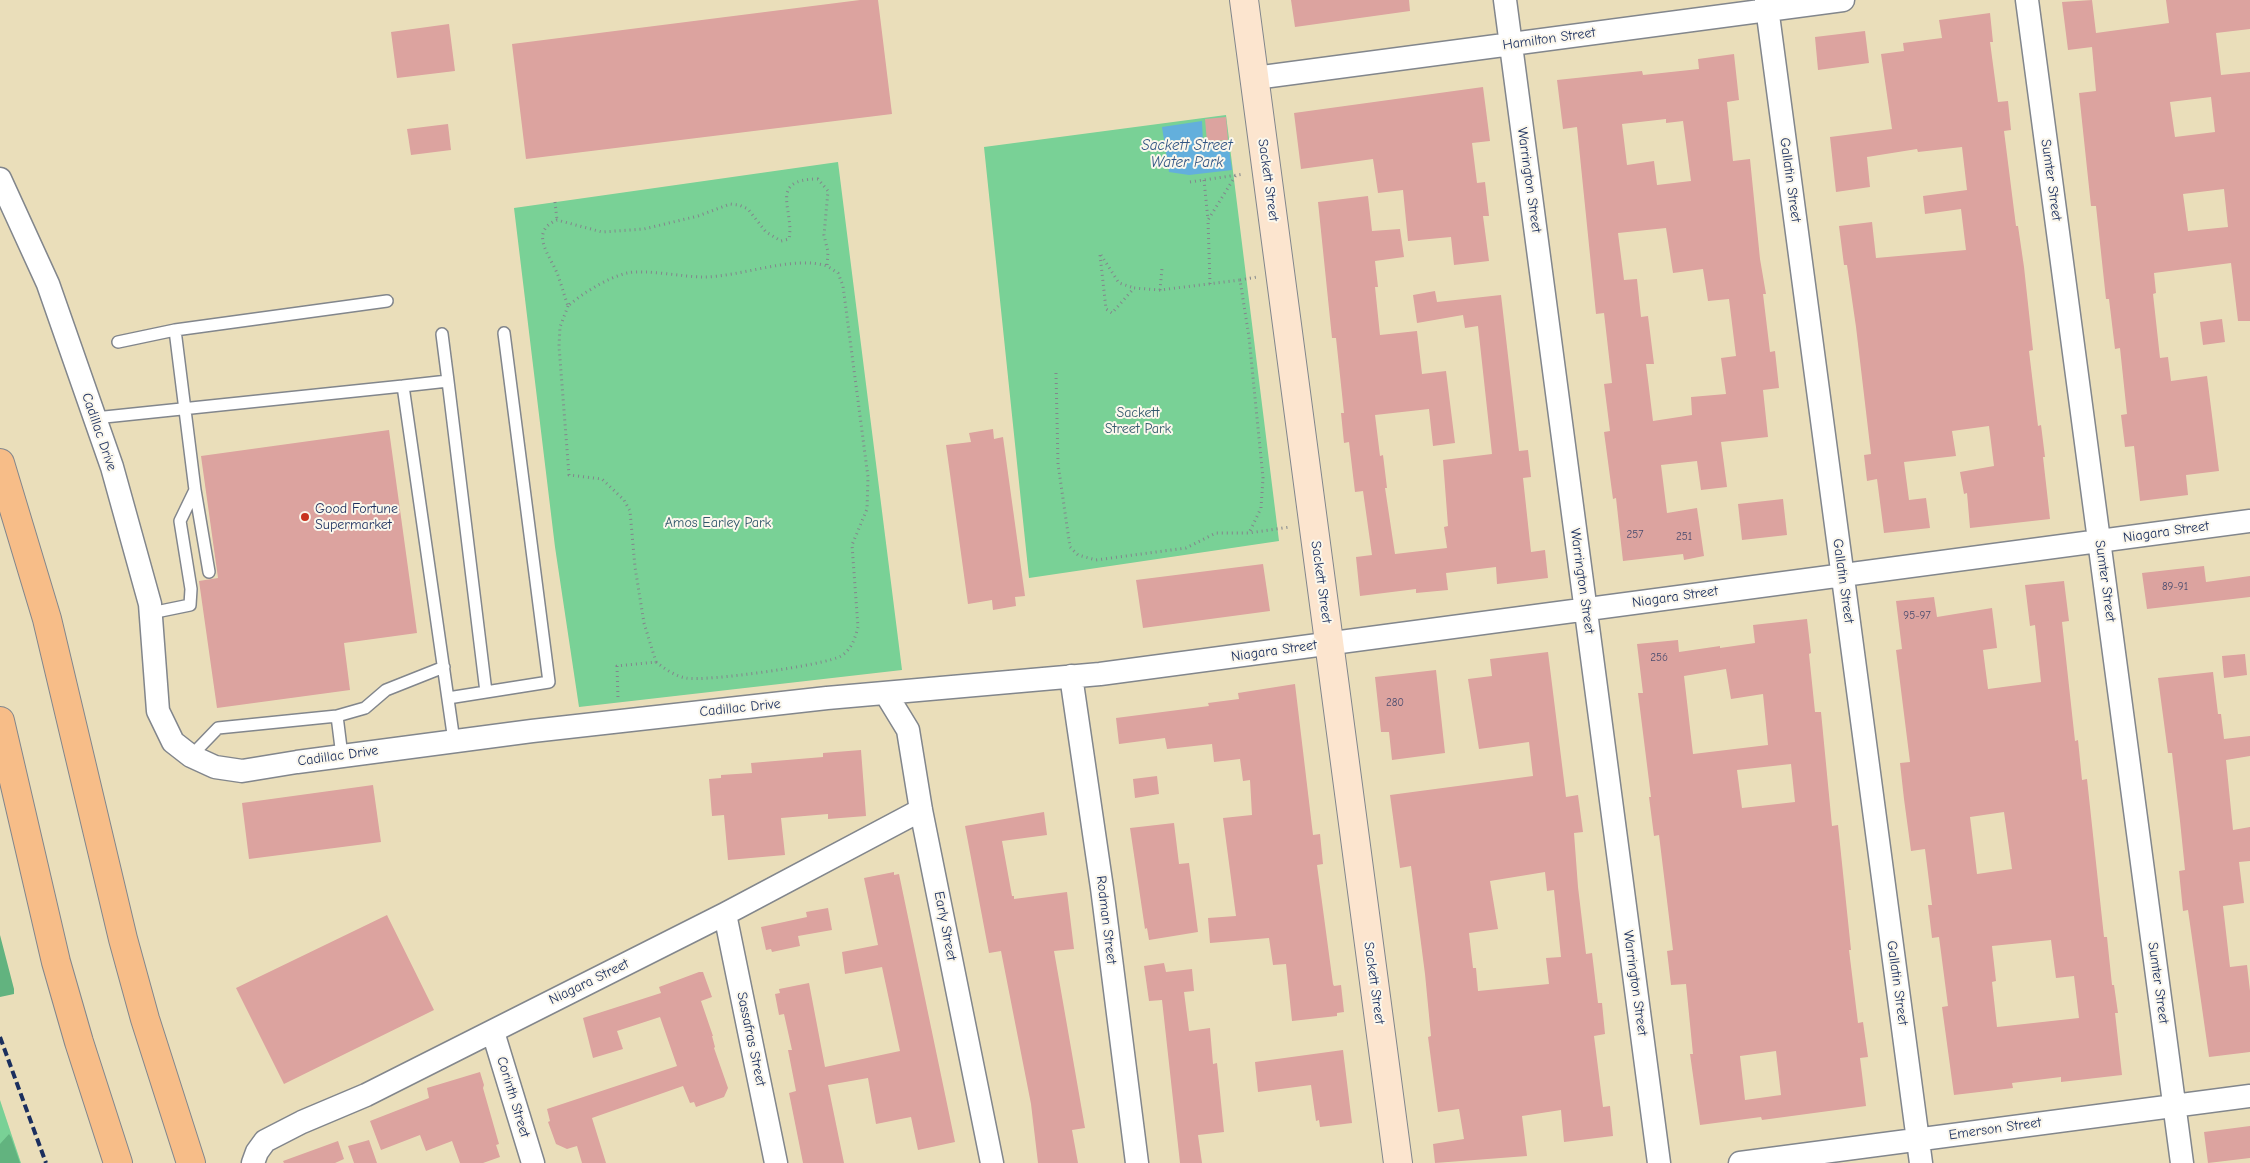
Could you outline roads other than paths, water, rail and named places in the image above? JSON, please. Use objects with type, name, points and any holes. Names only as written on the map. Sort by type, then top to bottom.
[{"type":"highway","points":[[0,464],[47,619],[103,860],[135,983],[190,1163]]},
{"type":"highway","points":[[0,721],[56,962],[79,1042],[118,1163]]},
{"type":"street","name":"Sackett Street","points":[[1244,0],[1398,1163]]},
{"type":"street","name":"Warrington Street","points":[[1505,0],[1658,1163]]},
{"type":"street","name":"Hamilton Street","points":[[1254,78],[1511,44],[1767,5],[1843,0]]},
{"type":"street","name":"Sumter Street","points":[[2027,0],[2182,1163]]},
{"type":"street","name":"Gallatin Street","points":[[1767,5],[1921,1163]]},
{"type":"street","name":"Cadillac Drive","points":[[0,179],[48,284],[112,467],[151,613],[158,711],[173,742],[191,756],[216,767],[242,772],[454,741],[827,698],[1100,674]]},
{"type":"street","name":"Niagara Street","points":[[1100,674],[2250,521]]},
{"type":"street","name":"Rodman Street","points":[[1071,676],[1102,888],[1137,1163]]},
{"type":"street","name":"Early Street","points":[[886,694],[908,730],[921,810],[992,1163]]},
{"type":"street","name":"Niagara Street","points":[[255,1158],[266,1141],[302,1122],[366,1094],[493,1032],[726,914],[921,810]]},
{"type":"street","name":"Sassafras Street","points":[[726,914],[776,1163]]},
{"type":"street","name":"Corinth Street","points":[[493,1032],[533,1163]]},
{"type":"street","name":"Emerson Street","points":[[1740,1163],[2250,1096]]},
{"type":"lane","points":[[118,342],[175,330],[388,301]]},
{"type":"lane","points":[[175,330],[195,490],[208,572]]},
{"type":"lane","points":[[448,698],[549,682],[504,333]]},
{"type":"lane","points":[[442,334],[486,692]]},
{"type":"lane","points":[[95,418],[448,382]]},
{"type":"lane","points":[[403,386],[454,741]]},
{"type":"lane","points":[[151,613],[190,605],[191,589],[180,521],[195,490]]},
{"type":"lane","points":[[191,756],[218,728],[337,716],[365,708],[386,690],[444,667]]},
{"type":"lane","points":[[337,716],[342,756]]},
{"type":"water","name":"Sackett Street Water Park","points":[[1202,121],[1203,143],[1228,141],[1232,170],[1189,175],[1169,172],[1162,127]]},
{"type":"railway","points":[[0,1037],[46,1163]]},
{"type":"place","name":"Good Fortune Supermarket","points":[[305,517]]},
{"type":"park label","name":"Sackett Street Park","points":[[1138,422]]},
{"type":"park label","name":"Amos Earley Park","points":[[718,523]]}]
